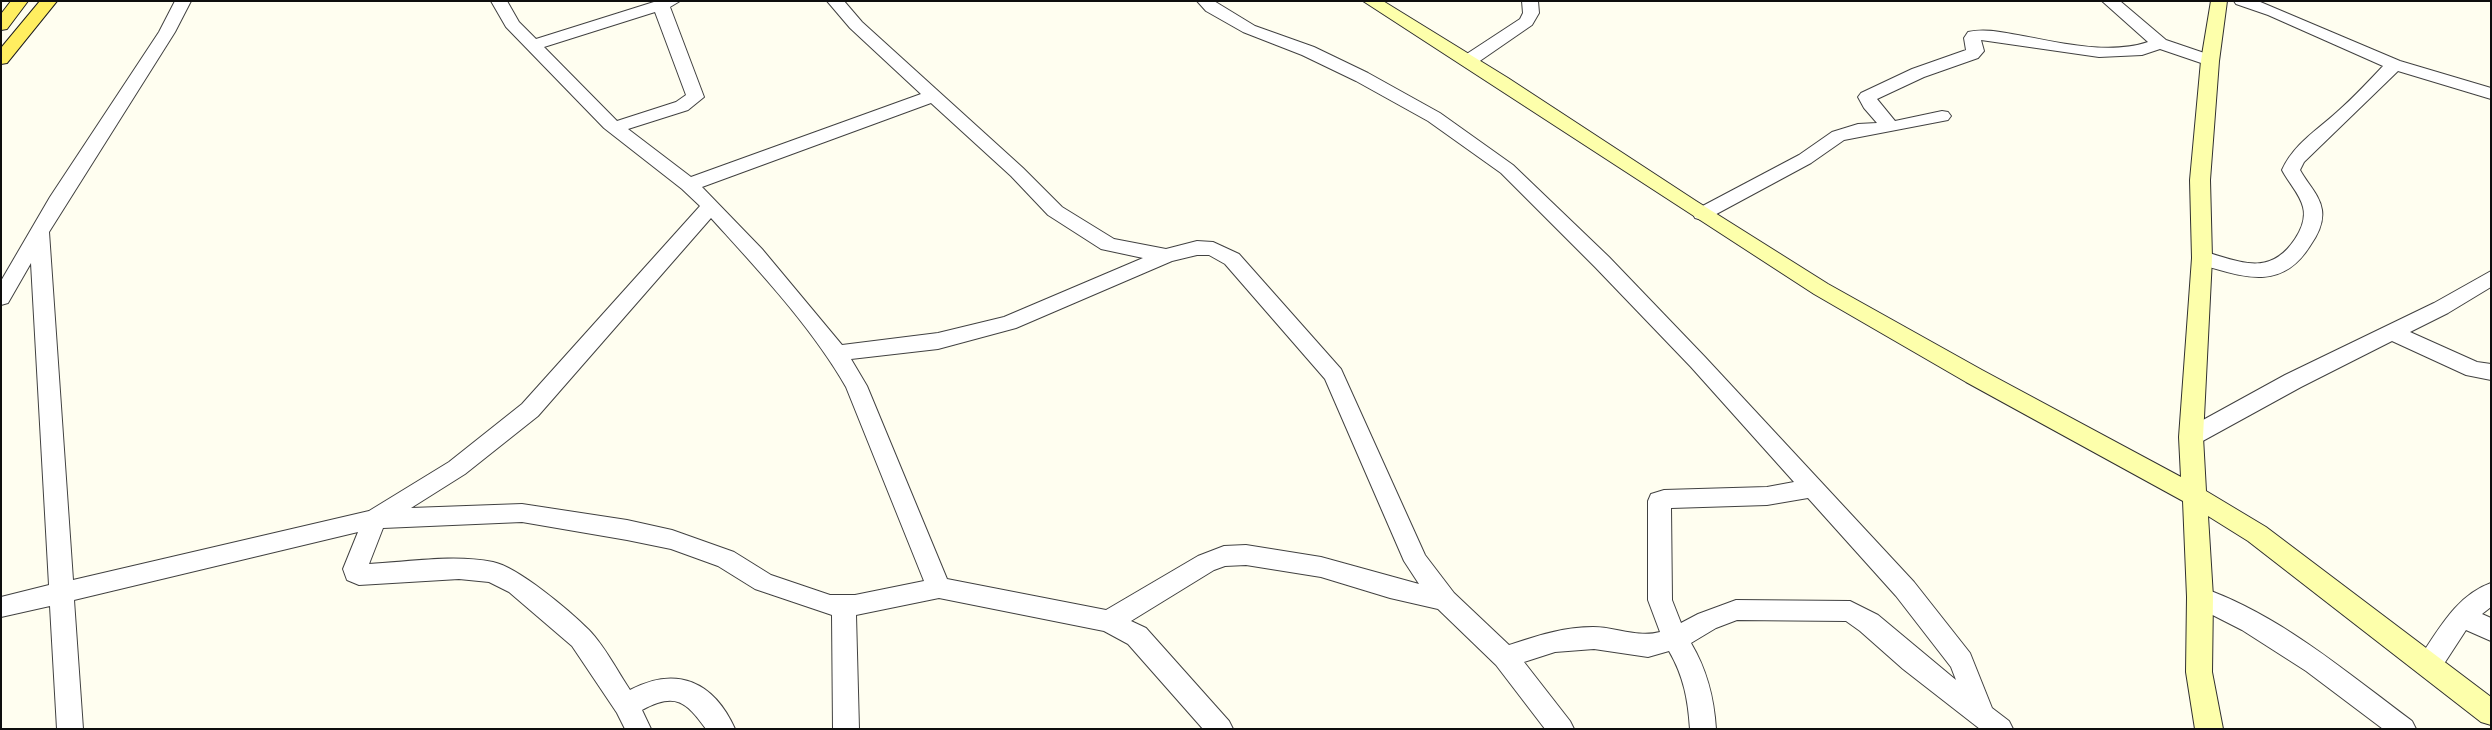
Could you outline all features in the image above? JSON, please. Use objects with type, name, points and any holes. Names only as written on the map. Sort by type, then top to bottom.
[{"type":"main road","points":[[1,25],[20,1]]},
{"type":"main road","points":[[1,59],[49,1]]},
{"type":"street","points":[[1,298],[40,232],[167,32],[183,1]]},
{"type":"street","points":[[499,1],[512,24],[615,127],[689,185],[711,206],[755,254],[837,353],[856,386],[939,588]]},
{"type":"street","points":[[835,1],[856,24],[933,96],[1018,172],[1055,211],[1108,244],[1166,256]]},
{"type":"street","points":[[1205,1],[1212,8],[1249,29],[1308,51],[1362,77],[1434,117],[1507,169],[1602,262],[1815,488],[1905,589],[1961,662],[1991,721]]},
{"type":"street","points":[[1371,1],[1468,61],[1702,214],[1821,288],[1961,369],[2193,495],[2276,547],[2491,713]]},
{"type":"street","points":[[1468,61],[1526,22],[1531,13],[1530,1]]},
{"type":"street","points":[[2110,1],[2160,44],[2210,61]]},
{"type":"street","points":[[2209,729],[2199,672],[2200,597],[2193,495],[2191,438],[2202,258],[2200,180],[2210,61],[2219,1]]},
{"type":"street","points":[[2242,1],[2280,15],[2394,65],[2433,74],[2491,94]]},
{"type":"street","points":[[532,45],[667,4],[695,97],[682,106],[615,127]]},
{"type":"street","points":[[1891,127],[1870,104],[1867,97],[1918,73],[1972,54],[1976,51],[1972,38],[1974,36],[1987,35],[2106,52],[2143,50],[2160,44]]},
{"type":"street","points":[[2202,258],[2256,272],[2267,272],[2279,268],[2291,259],[2312,229],[2313,209],[2308,196],[2291,170],[2294,161],[2303,150],[2342,118],[2394,65]]},
{"type":"street","points":[[689,185],[933,96]]},
{"type":"street","points":[[1702,214],[1805,158],[1838,136],[1858,130],[1891,127],[1942,116]]},
{"type":"street","points":[[638,729],[626,705],[581,638],[517,585],[493,572],[459,569],[359,575],[355,573],[376,519],[457,468],[530,410],[711,206]]},
{"type":"street","points":[[40,232],[70,729]]},
{"type":"street","points":[[837,353],[938,341],[1009,322],[1166,256],[1196,248],[1213,248],[1232,259],[1334,375],[1416,561],[1445,600],[1505,657],[1561,729]]},
{"type":"street","points":[[2191,438],[2293,381],[2394,333],[2471,292],[2491,278]]},
{"type":"street","points":[[2394,333],[2473,369],[2491,372]]},
{"type":"street","points":[[1703,729],[1699,692],[1691,666],[1675,639],[1660,600],[1659,501],[1664,499],[1767,496],[1815,488]]},
{"type":"street","points":[[1,607],[376,519],[522,513],[627,530],[672,540],[726,559],[763,582],[830,604],[855,605],[939,588],[1109,621],[1137,636],[1220,729]]},
{"type":"street","points":[[1109,621],[1206,562],[1224,556],[1246,555],[1321,567],[1390,588],[1445,600]]},
{"type":"street","points":[[2429,665],[2461,616],[2491,593]]},
{"type":"street","points":[[2200,597],[2251,622],[2315,663],[2403,729]]},
{"type":"street","points":[[844,605],[846,729]]},
{"type":"street","points":[[1505,657],[1555,641],[1594,638],[1648,646],[1675,639],[1707,621],[1736,610],[1850,611],[1869,623],[1912,661],[1991,721]]},
{"type":"street","points":[[2461,616],[2491,630]]},
{"type":"street","points":[[626,705],[650,691],[677,687],[694,694],[722,729]]}]
